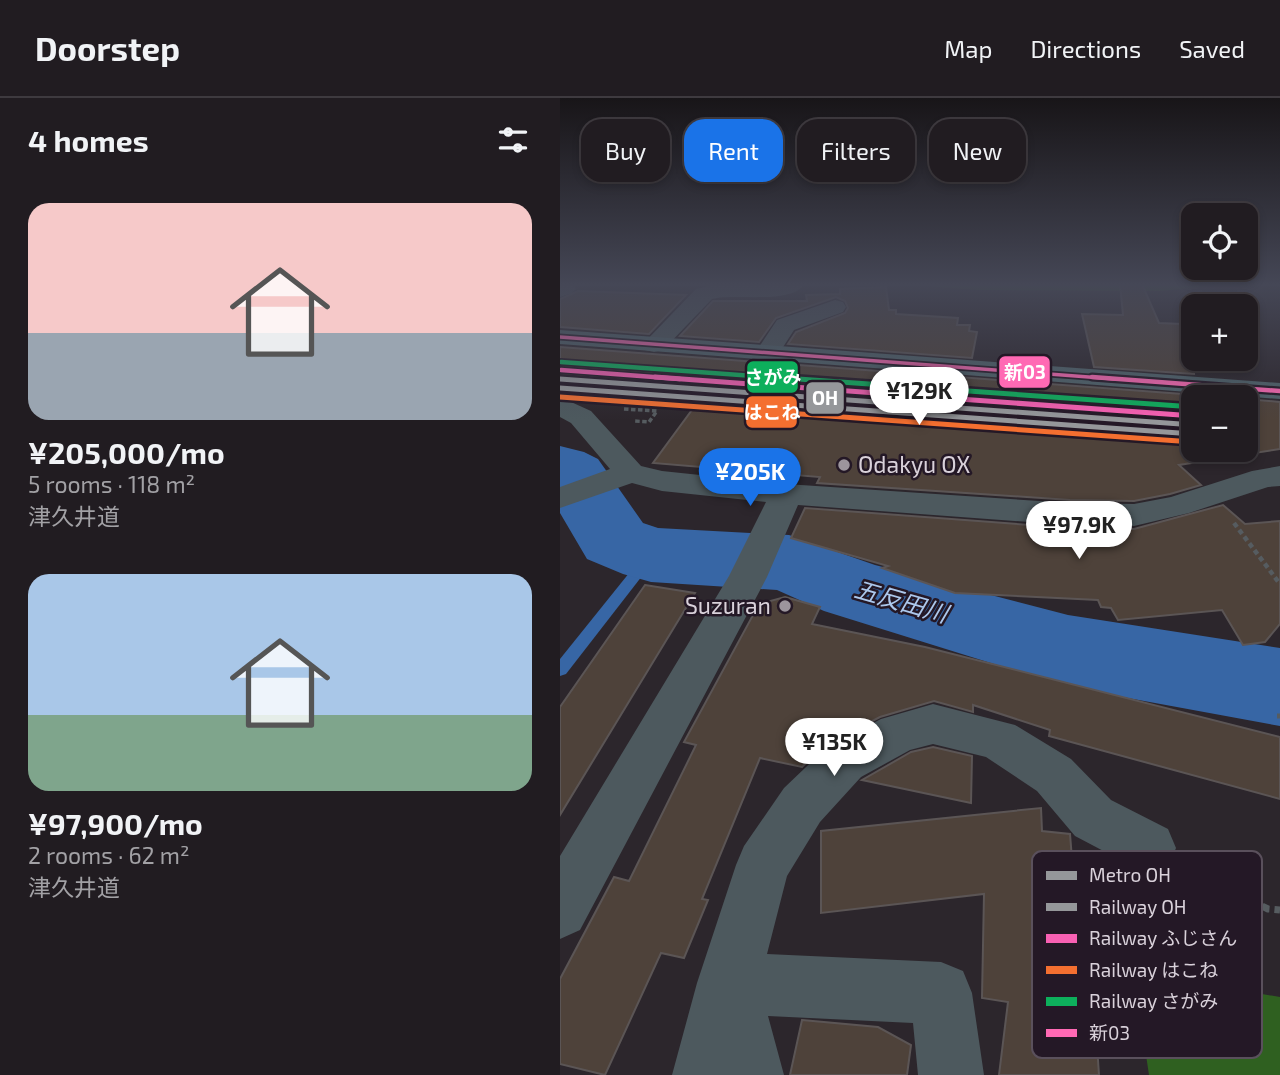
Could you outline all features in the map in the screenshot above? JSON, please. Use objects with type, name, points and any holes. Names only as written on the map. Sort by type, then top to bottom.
[{"type":"main road","points":[[560,337],[1280,391]]},
{"type":"street","points":[[654,345],[669,330]]},
{"type":"street","points":[[767,353],[782,330]]},
{"type":"street","points":[[560,405],[580,417],[615,478]]},
{"type":"street","points":[[560,498],[615,478],[786,494],[1070,514],[1134,515],[1177,506],[1263,478],[1280,476]]},
{"type":"street","points":[[560,910],[756,561],[786,494]]},
{"type":"street","points":[[705,1075],[762,865],[802,805],[844,762],[898,733],[933,724],[998,740],[1054,775],[1093,818],[1149,848]]},
{"type":"street","points":[[728,983],[751,1075]]},
{"type":"street","points":[[728,983],[941,993],[951,1075]]},
{"type":"path","points":[[586,363],[598,396]]},
{"type":"path","points":[[1211,494],[1280,584]]},
{"type":"path","points":[[1149,848],[1154,851]]},
{"type":"path","points":[[1262,906],[1280,910]]},
{"type":"green space","points":[[1262,994],[1280,997],[1280,1075],[1149,1075],[1146,1058],[1262,1058]]},
{"type":"building","points":[[593,330],[653,330],[649,334]]},
{"type":"building","points":[[686,330],[768,330],[759,342],[680,336]]},
{"type":"building","points":[[802,330],[969,330],[977,332],[972,358],[788,344],[796,332]]},
{"type":"building","points":[[1086,330],[1181,330],[1181,371],[1194,371],[1194,374],[1094,367]]},
{"type":"building","points":[[560,347],[1181,394],[1181,462],[1198,462],[1179,465],[1201,485],[1134,501],[1070,500],[817,483],[820,477],[653,463],[697,403],[560,391]]},
{"type":"building","points":[[1258,400],[1280,402],[1280,449],[1258,452]]},
{"type":"building","points":[[1223,505],[1245,524],[1280,521],[1280,624],[1265,642],[1243,645],[1222,610],[1118,620],[1111,608],[1101,607],[1098,600],[955,593],[882,568],[888,566],[791,538],[805,508],[1070,528],[1134,529]]},
{"type":"building","points":[[645,585],[695,593],[560,815],[560,707]]},
{"type":"building","points":[[785,597],[820,607],[812,624],[925,647],[1280,737],[1280,799],[1049,736],[1050,730],[973,705],[973,712],[934,701],[880,717],[826,745],[802,767],[760,758],[702,899],[708,900],[684,958],[661,953],[605,1075],[560,1064],[560,979],[614,877],[629,881],[696,745],[684,742],[759,604]]},
{"type":"building","points":[[933,747],[972,756],[971,803],[862,780],[911,752]]},
{"type":"building","points":[[1041,808],[1042,831],[1070,834],[1071,851],[1032,851],[1032,1058],[1098,1058],[1099,1075],[999,1075],[1008,1002],[982,998],[984,894],[821,913],[821,831]]},
{"type":"building","points":[[802,1020],[878,1027],[911,1045],[907,1075],[790,1075]]},
{"type":"waterway","name":"五反田川","points":[[560,467],[573,474],[615,541],[651,555],[789,563],[854,590],[1068,651],[1280,687]]},
{"type":"waterway","points":[[560,670],[651,555]]},
{"type":"metro line","name":"OH","points":[[560,379],[1181,424]]},
{"type":"rail line","name":"さがみ","points":[[561,362],[1181,406]]},
{"type":"rail line","name":"ふじさん","points":[[561,370],[1181,415]]},
{"type":"rail line","name":"OH","points":[[560,388],[1181,433]]},
{"type":"rail line","name":"はこね","points":[[560,397],[1181,441]]},
{"type":"transit line","name":"新03","points":[[560,337],[1280,391]]},
{"type":"place","name":"Odakyu OX","points":[[844,465]]},
{"type":"place","name":"Suzuran","points":[[785,606]]}]
